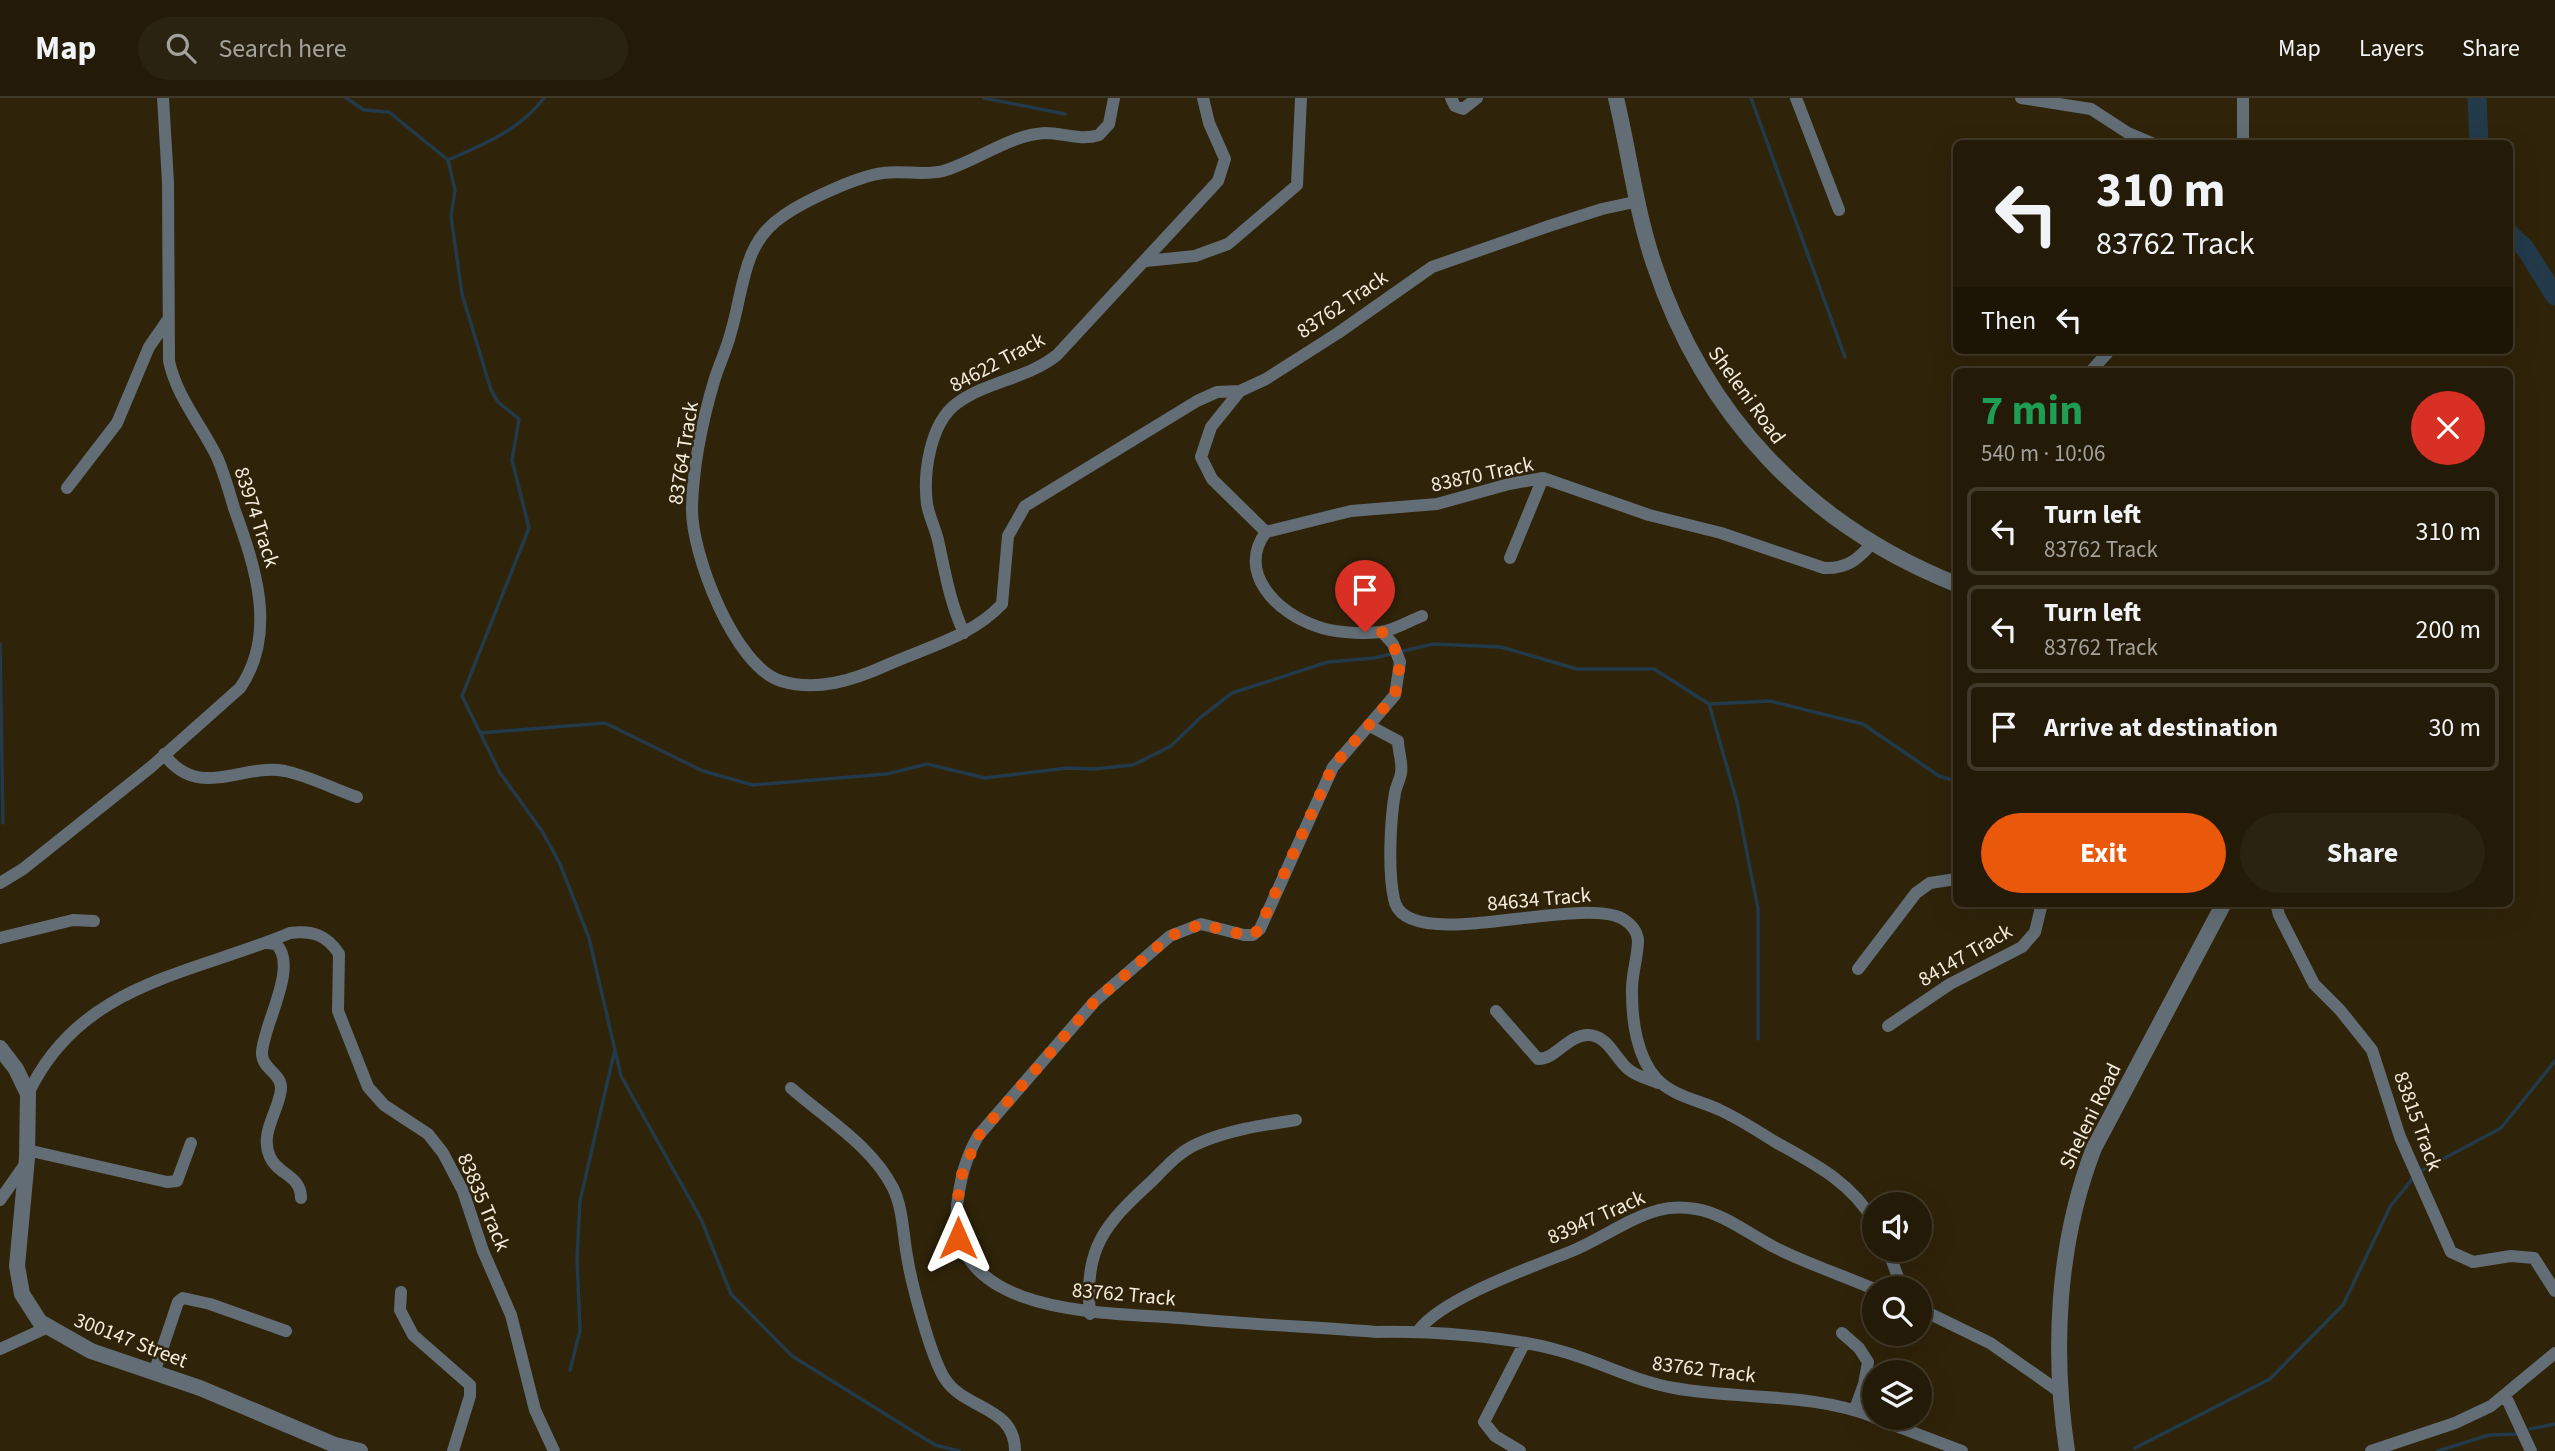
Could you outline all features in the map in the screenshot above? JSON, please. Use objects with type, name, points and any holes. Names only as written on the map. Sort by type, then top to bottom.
[{"type":"street","name":"83974 Track","points":[[0,883],[23,869],[164,754],[244,682],[256,655],[261,613],[254,564],[218,459],[172,377],[166,341],[168,182],[163,98]]},
{"type":"street","name":"83764 Track","points":[[1114,98],[1110,124],[1099,135],[1075,138],[1045,133],[1026,137],[939,172],[885,172],[859,179],[781,216],[753,244],[737,313],[715,379],[693,486],[692,525],[696,543],[725,619],[765,672],[783,681],[807,685],[849,680],[964,633],[1002,604],[1008,536],[1025,506],[1187,407],[1217,392],[1240,391]]},
{"type":"street","name":"84622 Track","points":[[964,633],[953,605],[928,506],[926,489],[937,431],[947,412],[973,393],[1030,372],[1057,355],[1119,286],[1146,261],[1222,174],[1225,159],[1209,123],[1203,98]]},
{"type":"street","points":[[1146,261],[1195,256],[1228,244],[1297,185],[1301,98]]},
{"type":"street","points":[[1451,98],[1455,106],[1464,109],[1476,98]]},
{"type":"street","name":"Sheleni Road","points":[[1616,98],[1657,272],[1686,346],[1706,381],[1768,460],[1837,520],[1909,564],[1953,583]]},
{"type":"street","points":[[1796,98],[1839,210]]},
{"type":"street","points":[[2021,98],[2091,109],[2128,134],[2145,140]]},
{"type":"street","points":[[2243,98],[2243,140]]},
{"type":"street","name":"83762 Track","points":[[1266,532],[1212,479],[1201,457],[1212,427],[1240,391],[1266,379],[1338,333],[1432,267],[1549,226],[1639,201]]},
{"type":"street","points":[[67,488],[117,423],[149,347],[167,321]]},
{"type":"street","points":[[2094,368],[2106,354]]},
{"type":"street","points":[[1510,558],[1543,478]]},
{"type":"street","name":"83870 Track","points":[[1266,532],[1351,511],[1437,504],[1543,478],[1649,515],[1721,533],[1824,568],[1851,564],[1872,543]]},
{"type":"street","points":[[1266,532],[1256,554],[1259,582],[1277,602],[1306,622],[1333,630],[1382,632],[1422,616]]},
{"type":"street","name":"83762 Track","points":[[1382,632],[1397,653],[1399,676],[1390,705],[1333,766],[1259,929],[1253,935],[1244,935],[1201,924],[1170,936],[1095,1001],[971,1147],[960,1179],[956,1221],[965,1257],[980,1273],[1023,1296],[1090,1314],[1376,1332],[1418,1331],[1524,1344],[1555,1349],[1651,1384],[1862,1412]]},
{"type":"street","name":"84634 Track","points":[[1370,726],[1398,741],[1402,771],[1394,799],[1392,887],[1395,905],[1401,916],[1418,923],[1466,924],[1590,912],[1623,919],[1634,927],[1638,939],[1632,993],[1639,1045],[1648,1068],[1661,1084]]},
{"type":"street","points":[[164,754],[178,770],[197,777],[281,771],[357,797]]},
{"type":"street","points":[[1858,969],[1916,893],[1930,883],[1953,879]]},
{"type":"street","name":"84147 Track","points":[[1888,1026],[1950,984],[2022,947],[2035,932],[2041,907]]},
{"type":"street","name":"Sheleni Road","points":[[2067,1451],[2060,1392],[2063,1274],[2079,1187],[2094,1148],[2222,907]]},
{"type":"street","name":"83815 Track","points":[[2277,907],[2314,984],[2353,1024],[2372,1050],[2400,1137],[2451,1252],[2473,1262],[2511,1256],[2535,1258],[2555,1291]]},
{"type":"street","points":[[0,938],[74,920],[94,921]]},
{"type":"street","name":"83835 Track","points":[[29,1094],[61,1041],[95,1014],[157,978],[290,933],[314,933],[330,942],[338,954],[338,1011],[368,1087],[384,1105],[428,1134],[443,1153],[463,1191],[483,1251],[511,1315],[535,1410],[554,1451]]},
{"type":"street","points":[[266,943],[276,944],[284,960],[281,986],[262,1051],[264,1064],[279,1081],[281,1088],[269,1126],[268,1152],[276,1165],[298,1182],[301,1198]]},
{"type":"street","points":[[1496,1011],[1538,1059],[1545,1058],[1578,1037],[1594,1036],[1607,1044],[1628,1069],[1723,1111],[1806,1158],[1848,1188],[1862,1202]]},
{"type":"street","points":[[0,1048],[16,1069],[29,1094]]},
{"type":"street","points":[[791,1088],[869,1152],[881,1169],[896,1197],[910,1274],[942,1373],[956,1391],[1004,1420],[1011,1428],[1015,1451]]},
{"type":"street","name":"300147 Street","points":[[29,1094],[27,1156],[17,1266],[22,1294],[46,1328],[91,1351],[335,1444],[360,1451]]},
{"type":"street","points":[[1090,1314],[1090,1266],[1102,1231],[1112,1217],[1179,1154],[1224,1134],[1296,1120]]},
{"type":"street","points":[[0,1200],[27,1156],[167,1182],[179,1179],[191,1143]]},
{"type":"street","name":"83947 Track","points":[[1418,1331],[1431,1316],[1449,1305],[1657,1210],[1677,1208],[1712,1214],[1777,1249],[1862,1284]]},
{"type":"street","points":[[401,1292],[400,1310],[413,1335],[470,1385],[470,1396],[453,1451]]},
{"type":"street","points":[[154,1373],[181,1299],[210,1304],[286,1331]]},
{"type":"street","points":[[1932,1315],[1990,1343],[2060,1392]]},
{"type":"street","points":[[0,1349],[46,1328]]},
{"type":"street","points":[[1842,1333],[1859,1348],[1868,1362],[1855,1409]]},
{"type":"street","points":[[1520,1451],[1495,1436],[1485,1422],[1524,1344]]},
{"type":"street","points":[[2371,1451],[2455,1423],[2506,1397],[2555,1353]]},
{"type":"street","points":[[2506,1397],[2526,1448]]},
{"type":"street","name":"83762 Track","points":[[1908,1430],[1962,1451]]},
{"type":"waterway","points":[[346,98],[364,110],[389,112],[448,160],[455,190],[451,216],[462,294],[491,390],[498,402],[519,419],[512,460],[529,528],[462,696],[500,773],[542,831],[560,864],[589,938],[621,1076],[701,1219],[731,1294],[792,1356],[935,1445],[959,1451]]},
{"type":"waterway","points":[[448,160],[513,127],[544,98]]},
{"type":"waterway","points":[[984,98],[1065,114]]},
{"type":"waterway","points":[[1751,98],[1845,357]]},
{"type":"waterway","points":[[2477,98],[2479,140]]},
{"type":"waterway","points":[[2513,237],[2525,248],[2555,296]]},
{"type":"waterway","points":[[0,644],[3,823]]},
{"type":"waterway","points":[[480,733],[605,723],[703,771],[753,785],[887,774],[927,764],[985,778],[1067,768],[1094,769],[1133,765],[1171,746],[1201,717],[1232,693],[1328,662],[1374,658],[1433,644],[1501,647],[1577,669],[1654,669],[1709,704],[1737,802],[1758,909],[1758,1039]]},
{"type":"waterway","points":[[1709,704],[1770,701],[1863,724],[1939,776],[1953,780]]},
{"type":"waterway","points":[[570,1370],[580,1331],[577,1259],[580,1201],[615,1049]]},
{"type":"waterway","points":[[2135,1448],[2270,1379],[2343,1305],[2390,1207],[2417,1173],[2501,1128],[2555,1061]]},
{"type":"waterway","points":[[2530,1429],[2555,1424]]},
{"type":"waterway","points":[[2438,1451],[2489,1435],[2518,1434]]},
{"type":"route","points":[[958,1238],[956,1221],[960,1179],[971,1147],[1095,1001],[1170,936],[1201,924],[1244,935],[1253,935],[1259,929],[1309,825],[1333,766],[1390,705],[1395,695],[1400,663],[1393,644],[1382,632],[1365,632]]}]
